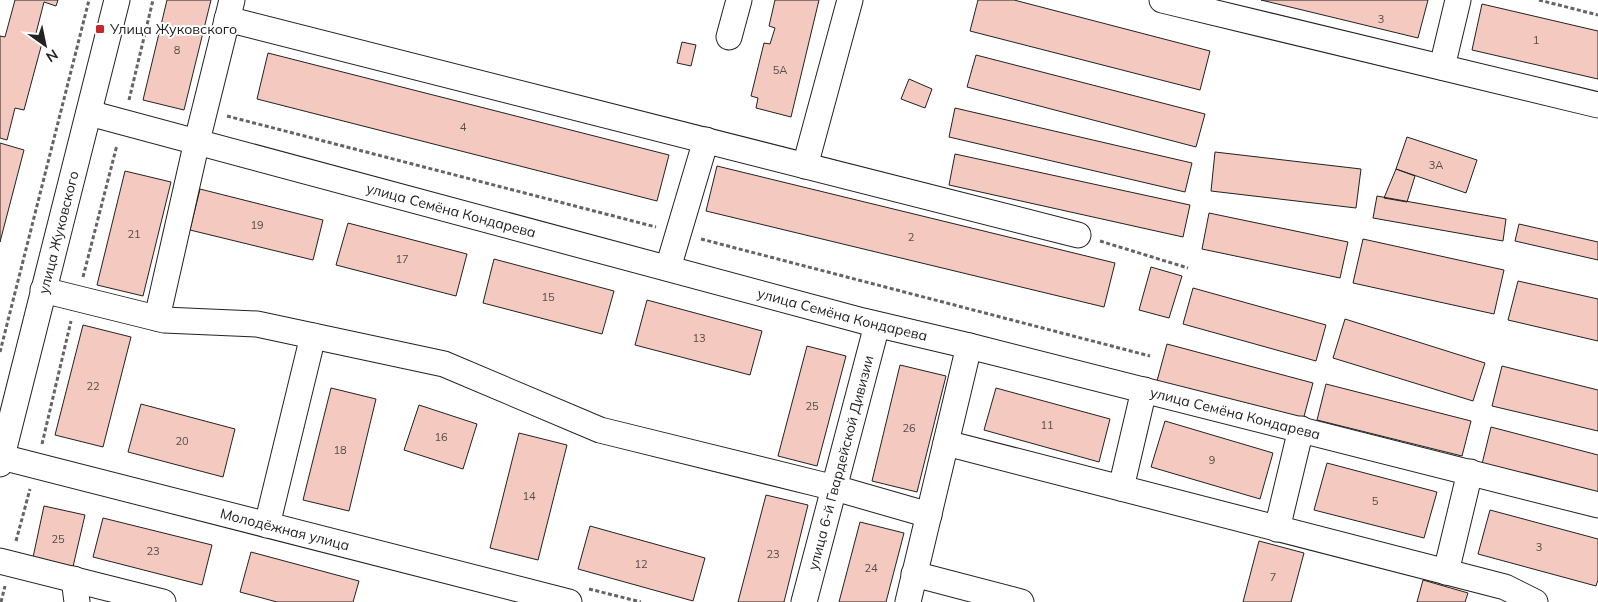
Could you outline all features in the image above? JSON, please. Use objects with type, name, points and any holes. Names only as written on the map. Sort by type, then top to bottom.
[{"type":"street","name":"улица Жуковского","points":[[1,461],[6,418],[44,290],[118,0]]},
{"type":"street","points":[[730,37],[739,0]]},
{"type":"street","points":[[805,166],[850,0]]},
{"type":"street","points":[[1162,0],[1598,105]]},
{"type":"street","points":[[1442,67],[1458,0]]},
{"type":"street","points":[[158,318],[197,141],[230,10],[706,140],[1078,235]]},
{"type":"street","name":"улица Семёна Кондарева","points":[[89,113],[877,325],[969,346],[1598,504]]},
{"type":"street","points":[[668,268],[706,140]]},
{"type":"street","points":[[44,290],[158,318],[257,324],[444,364],[600,430],[834,488],[928,515]]},
{"type":"street","name":"улица 6-й Гвардейской Дивизии","points":[[804,602],[877,325]]},
{"type":"street","points":[[267,525],[313,336]]},
{"type":"street","points":[[908,602],[969,346]]},
{"type":"street","points":[[1121,488],[1144,390]]},
{"type":"street","points":[[1277,529],[1301,430]]},
{"type":"street","points":[[946,444],[1504,587],[1535,602]]},
{"type":"street","name":"Молодёжная улица","points":[[1,461],[267,525],[569,602]]},
{"type":"street","points":[[1446,572],[1470,472]]},
{"type":"street","points":[[0,560],[76,591],[163,602]]},
{"type":"street","points":[[914,574],[1021,602]]},
{"type":"path","points":[[0,352],[89,0]]},
{"type":"path","points":[[1539,0],[1598,15]]},
{"type":"path","points":[[1078,235],[1188,268]]},
{"type":"building","points":[[15,0],[58,0],[56,6],[44,2],[34,41],[42,43],[24,110],[15,108],[7,140],[0,138],[0,36],[5,37]]},
{"type":"building","points":[[167,0],[211,0],[184,110],[143,100]]},
{"type":"building","points":[[775,0],[819,0],[791,117],[756,108],[758,98],[751,96],[764,43],[770,44],[775,28],[769,26]]},
{"type":"building","points":[[978,0],[1014,0],[1210,51],[1200,90],[970,31]]},
{"type":"building","points":[[1261,0],[1428,0],[1418,38]]},
{"type":"building","points":[[1482,4],[1598,31],[1598,79],[1472,50]]},
{"type":"building","points":[[682,42],[696,45],[691,66],[677,63]]},
{"type":"building","points":[[268,53],[669,155],[657,201],[257,99]]},
{"type":"building","points":[[976,55],[1205,114],[1196,147],[967,87]]},
{"type":"building","points":[[909,79],[932,89],[925,108],[901,99]]},
{"type":"building","points":[[955,108],[1192,163],[1185,192],[949,137]]},
{"type":"building","points":[[1407,137],[1477,160],[1466,193],[1396,169]]},
{"type":"building","points":[[0,143],[24,150],[0,242]]},
{"type":"building","points":[[1215,152],[1361,169],[1356,208],[1211,191]]},
{"type":"building","points":[[955,154],[1190,205],[1183,237],[949,185]]},
{"type":"building","points":[[717,166],[1115,263],[1104,307],[706,211]]},
{"type":"building","points":[[1396,169],[1415,176],[1407,202],[1384,198]]},
{"type":"building","points":[[125,171],[171,182],[143,296],[97,285]]},
{"type":"building","points":[[200,189],[323,220],[313,260],[190,230]]},
{"type":"building","points":[[1377,196],[1506,219],[1503,241],[1373,218]]},
{"type":"building","points":[[1209,213],[1348,242],[1340,278],[1202,249]]},
{"type":"building","points":[[348,223],[467,254],[456,296],[336,265]]},
{"type":"building","points":[[1519,224],[1598,242],[1598,260],[1515,241]]},
{"type":"building","points":[[1363,239],[1504,270],[1494,314],[1353,283]]},
{"type":"building","points":[[494,259],[614,291],[602,334],[483,303]]},
{"type":"building","points":[[1151,267],[1182,276],[1169,318],[1139,310]]},
{"type":"building","points":[[1518,281],[1598,299],[1598,341],[1508,320]]},
{"type":"building","points":[[1193,288],[1326,325],[1316,361],[1183,324]]},
{"type":"building","points":[[647,300],[762,331],[750,375],[635,345]]},
{"type":"building","points":[[1345,319],[1485,363],[1473,401],[1333,358]]},
{"type":"building","points":[[83,325],[131,337],[103,447],[55,435]]},
{"type":"building","points":[[1167,344],[1313,383],[1303,420],[1157,381]]},
{"type":"building","points":[[807,346],[846,356],[817,466],[778,456]]},
{"type":"building","points":[[900,365],[946,376],[917,492],[872,481]]},
{"type":"building","points":[[1502,366],[1598,390],[1598,431],[1492,406]]},
{"type":"building","points":[[1326,384],[1471,421],[1462,456],[1317,420]]},
{"type":"building","points":[[331,388],[376,399],[349,511],[303,500]]},
{"type":"building","points":[[996,388],[1110,419],[1099,462],[984,430]]},
{"type":"building","points":[[141,404],[235,429],[223,477],[128,452]]},
{"type":"building","points":[[419,405],[477,424],[463,469],[404,450]]},
{"type":"building","points":[[1165,421],[1273,453],[1260,499],[1151,467]]},
{"type":"building","points":[[1491,427],[1598,455],[1598,495],[1482,464]]},
{"type":"building","points":[[519,433],[567,445],[538,560],[490,548]]},
{"type":"building","points":[[1327,463],[1437,492],[1424,538],[1314,510]]},
{"type":"building","points":[[766,495],[808,505],[784,602],[738,602]]},
{"type":"building","points":[[44,506],[85,515],[72,571],[32,562]]},
{"type":"building","points":[[1490,510],[1598,539],[1598,580],[1596,586],[1478,554]]},
{"type":"building","points":[[103,518],[212,545],[202,585],[93,557]]},
{"type":"building","points":[[860,522],[904,533],[886,602],[839,602]]},
{"type":"building","points":[[590,526],[705,558],[693,601],[578,569]]},
{"type":"building","points":[[1259,541],[1304,553],[1291,602],[1243,602]]},
{"type":"building","points":[[251,552],[359,581],[353,602],[277,602],[240,592]]},
{"type":"building","points":[[1423,580],[1468,593],[1465,602],[1417,602]]},
{"type":"place","name":"Улица Жуковского","points":[[100,29]]}]
